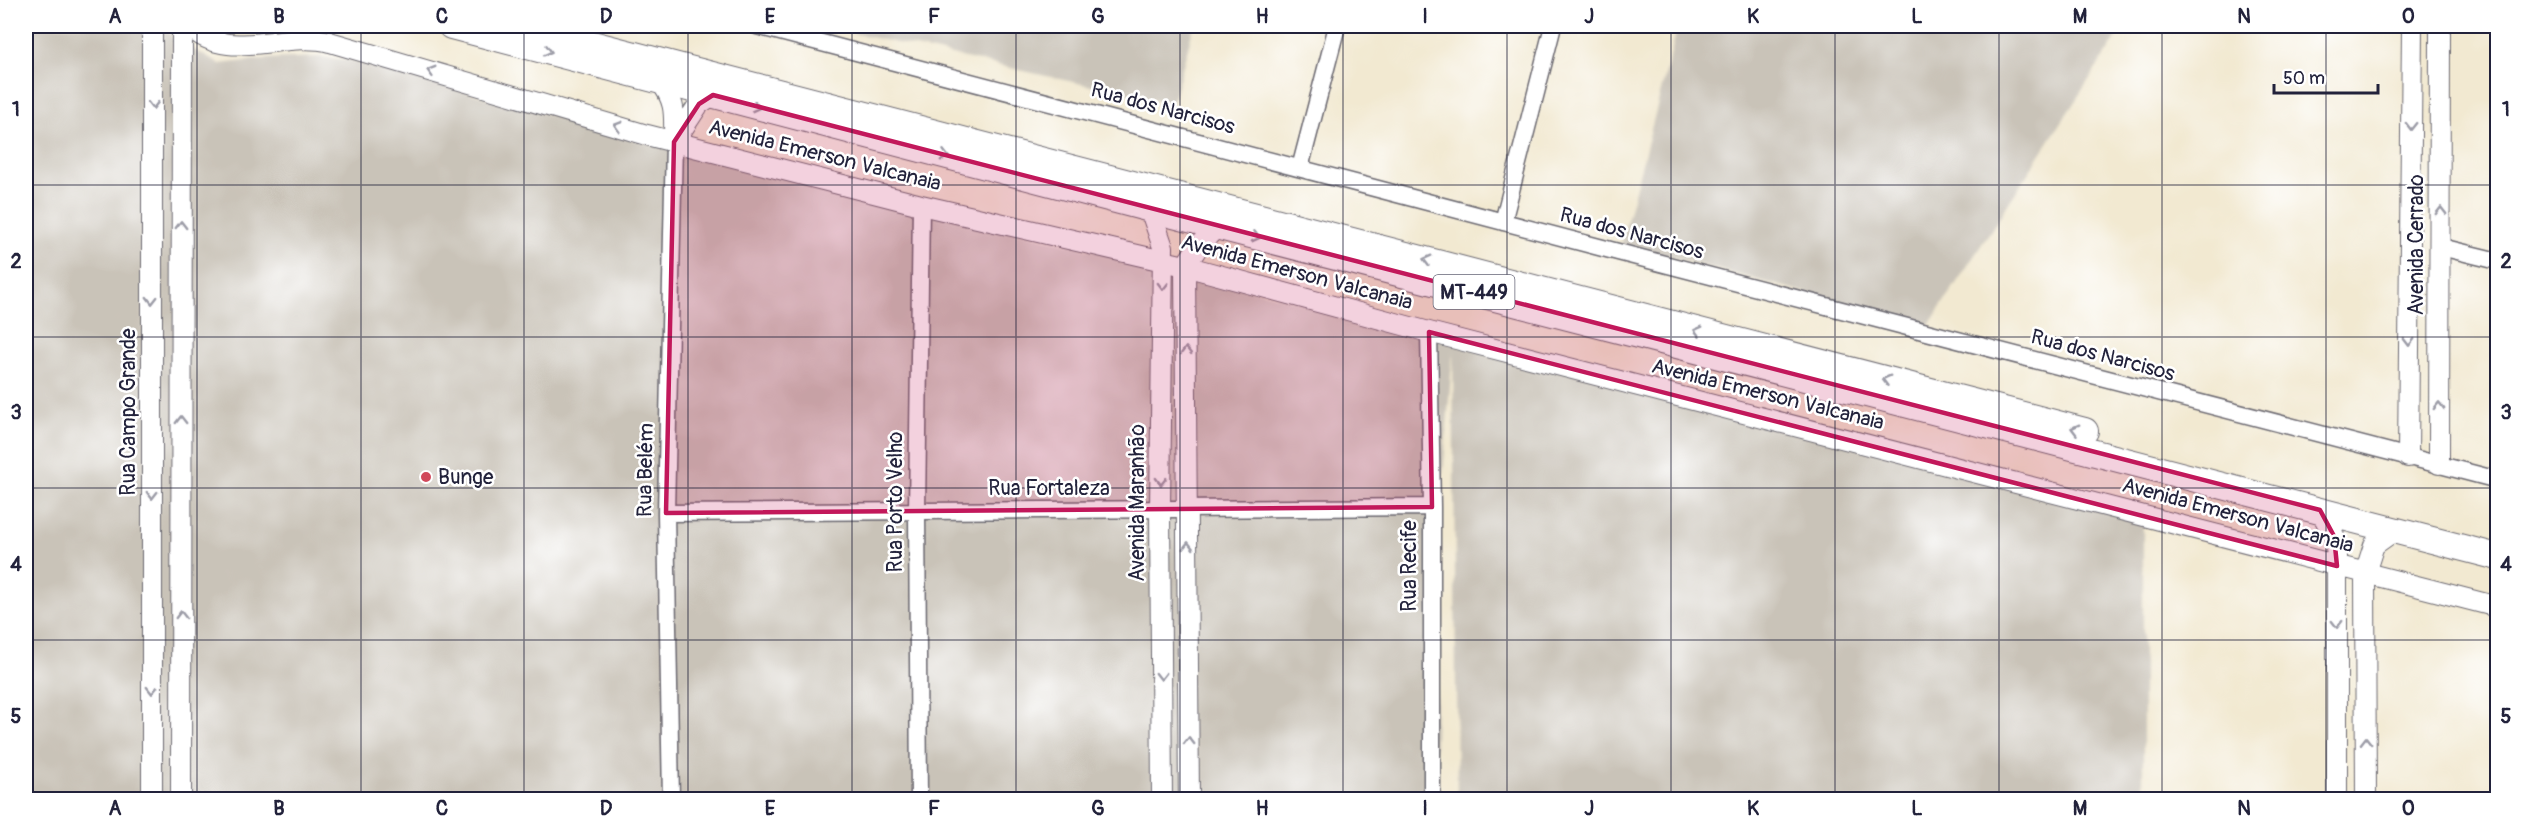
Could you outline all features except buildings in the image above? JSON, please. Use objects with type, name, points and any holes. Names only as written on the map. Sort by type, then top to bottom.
[{"type":"main road","name":"MT-449","points":[[451,26],[1217,227],[2498,557]]},
{"type":"main road","name":"MT-449","points":[[523,26],[2498,538]]},
{"type":"street","name":"Rua Campo Grande","points":[[152,26],[152,800]]},
{"type":"street","points":[[181,800],[182,26]]},
{"type":"street","name":"Avenida Emerson Valcanaia","points":[[189,26],[205,39],[232,44],[302,39],[330,42],[674,142],[921,205],[1185,266],[1429,332],[2498,607]]},
{"type":"street","name":"Rua dos Narcisos","points":[[757,26],[2498,480]]},
{"type":"street","points":[[1300,168],[1337,26]]},
{"type":"street","points":[[1503,222],[1553,26]]},
{"type":"street","name":"Avenida Cerrado","points":[[2408,457],[2412,26]]},
{"type":"street","name":"Avenida Cerrado","points":[[2439,464],[2440,26]]},
{"type":"street","points":[[660,81],[671,95],[674,142]]},
{"type":"street","points":[[674,142],[699,104],[713,95]]},
{"type":"street","name":"Rua Belém","points":[[671,800],[666,513],[674,142]]},
{"type":"street","name":"Rua Porto Velho","points":[[919,800],[917,511],[921,205]]},
{"type":"street","name":"Avenida Maranhão","points":[[1150,209],[1161,239],[1163,261],[1160,509],[1162,800]]},
{"type":"street","points":[[1189,800],[1185,266],[1200,244],[1217,227]]},
{"type":"street","points":[[2441,247],[2498,261]]},
{"type":"street","name":"Rua Recife","points":[[1429,332],[1432,507],[1432,800]]},
{"type":"street","name":"Rua Fortaleza","points":[[666,513],[1432,507]]},
{"type":"street","points":[[2320,510],[2334,536],[2337,566],[2337,800]]},
{"type":"street","points":[[2366,800],[2365,573],[2374,545],[2395,530]]},
{"type":"highlighted area","points":[[713,95],[2320,510],[2334,536],[2337,566],[1429,332],[1432,507],[666,513],[674,142],[699,104]]},
{"type":"shaded area","points":[[26,26],[161,26],[174,38],[219,64],[264,59],[319,57],[350,60],[644,141],[1163,267],[2143,517],[2143,799],[1457,799],[1453,349],[1439,523],[1434,799],[26,799]]},
{"type":"shaded area","points":[[821,26],[1194,26],[1172,104]]},
{"type":"shaded area","points":[[1678,26],[2124,26],[1929,325],[1621,244]]},
{"type":"place","name":"Bunge","points":[[426,477]]}]
